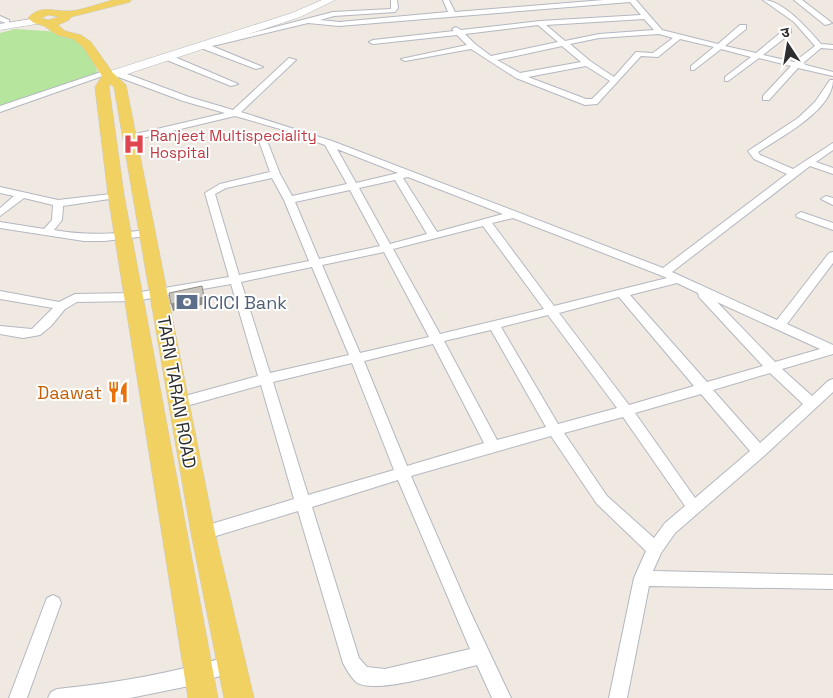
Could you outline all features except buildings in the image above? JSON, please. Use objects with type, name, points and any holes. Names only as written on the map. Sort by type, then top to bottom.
[{"type":"main road","points":[[61,16],[106,0]]},
{"type":"main road","points":[[2,23],[41,20],[126,0]]},
{"type":"main road","points":[[41,20],[61,33],[77,37],[87,45],[111,79],[167,57],[296,15],[330,0]]},
{"type":"main road","points":[[61,16],[75,30],[77,37]]},
{"type":"main road","name":"TARN TARAN ROAD","points":[[111,79],[130,138],[203,533],[239,698]]},
{"type":"main road","name":"TARN TARAN ROAD","points":[[111,79],[116,195],[203,698]]},
{"type":"street","points":[[193,49],[333,14],[393,11],[395,8],[394,0]]},
{"type":"street","points":[[446,0],[453,15]]},
{"type":"street","points":[[313,20],[339,24],[453,15],[570,2],[632,0],[659,32]]},
{"type":"street","points":[[766,0],[796,21],[819,46]]},
{"type":"street","points":[[797,0],[810,8],[828,24]]},
{"type":"street","points":[[438,16],[445,22]]},
{"type":"street","points":[[373,42],[540,24],[646,16]]},
{"type":"street","points":[[540,24],[587,63],[615,81]]},
{"type":"street","points":[[453,27],[472,46],[490,60],[519,76],[590,103],[594,102],[615,81],[639,54],[655,55],[679,37]]},
{"type":"street","points":[[694,68],[743,27]]},
{"type":"street","points":[[728,79],[788,31]]},
{"type":"street","points":[[490,60],[600,36],[659,32],[833,74]]},
{"type":"street","points":[[204,46],[259,67]]},
{"type":"street","points":[[405,60],[472,46]]},
{"type":"street","points":[[766,98],[796,66],[819,46],[833,46]]},
{"type":"street","points":[[167,57],[234,84]]},
{"type":"street","points":[[130,138],[235,113],[292,60]]},
{"type":"street","points":[[519,76],[587,63]]},
{"type":"street","points":[[0,109],[111,79],[290,128],[403,176],[512,215],[679,279],[832,350]]},
{"type":"street","points":[[794,173],[757,156],[753,151],[801,120],[818,104],[833,82]]},
{"type":"street","points":[[262,138],[275,174],[356,358],[402,473],[480,656],[502,698]]},
{"type":"street","points":[[329,143],[437,339],[493,446]]},
{"type":"street","points":[[664,273],[808,162],[833,146]]},
{"type":"street","points":[[808,162],[833,171]]},
{"type":"street","points":[[275,174],[223,186],[210,193],[210,198],[352,663],[362,676],[385,678],[480,656]]},
{"type":"street","points":[[288,200],[403,176]]},
{"type":"street","points":[[403,176],[434,236]]},
{"type":"street","points":[[0,190],[58,203],[78,202],[116,195]]},
{"type":"street","points":[[0,213],[22,195]]},
{"type":"street","points":[[47,232],[57,220],[58,203]]},
{"type":"street","points":[[0,330],[26,335],[33,334],[44,328],[61,306],[75,298],[135,297],[234,280],[386,248],[512,215]]},
{"type":"street","points":[[801,215],[833,227]]},
{"type":"street","points":[[486,223],[626,411],[694,508]]},
{"type":"street","points":[[0,225],[84,238],[147,233]]},
{"type":"street","points":[[778,326],[833,255]]},
{"type":"street","points":[[179,403],[266,379],[679,279]]},
{"type":"street","points":[[698,289],[772,367],[812,404]]},
{"type":"street","points":[[622,293],[759,452]]},
{"type":"street","points":[[0,295],[61,306]]},
{"type":"street","points":[[494,325],[556,429],[603,500],[623,521],[655,549]]},
{"type":"street","points":[[203,533],[493,446],[626,411],[832,350]]},
{"type":"street","points":[[618,698],[642,578],[655,549],[670,528],[759,452],[833,384]]},
{"type":"street","points":[[642,578],[833,582]]},
{"type":"street","points":[[18,698],[53,603]]},
{"type":"street","points":[[57,698],[90,695],[199,675],[232,664]]},
{"type":"green space","points":[[15,29],[62,32],[86,44],[99,76],[0,106],[0,33]]},
{"type":"place","name":"Ranjeet Multispeciality Hospital","points":[[134,144]]},
{"type":"place","name":"ICICI Bank","points":[[187,302]]},
{"type":"place","name":"Daawat","points":[[118,392]]}]
